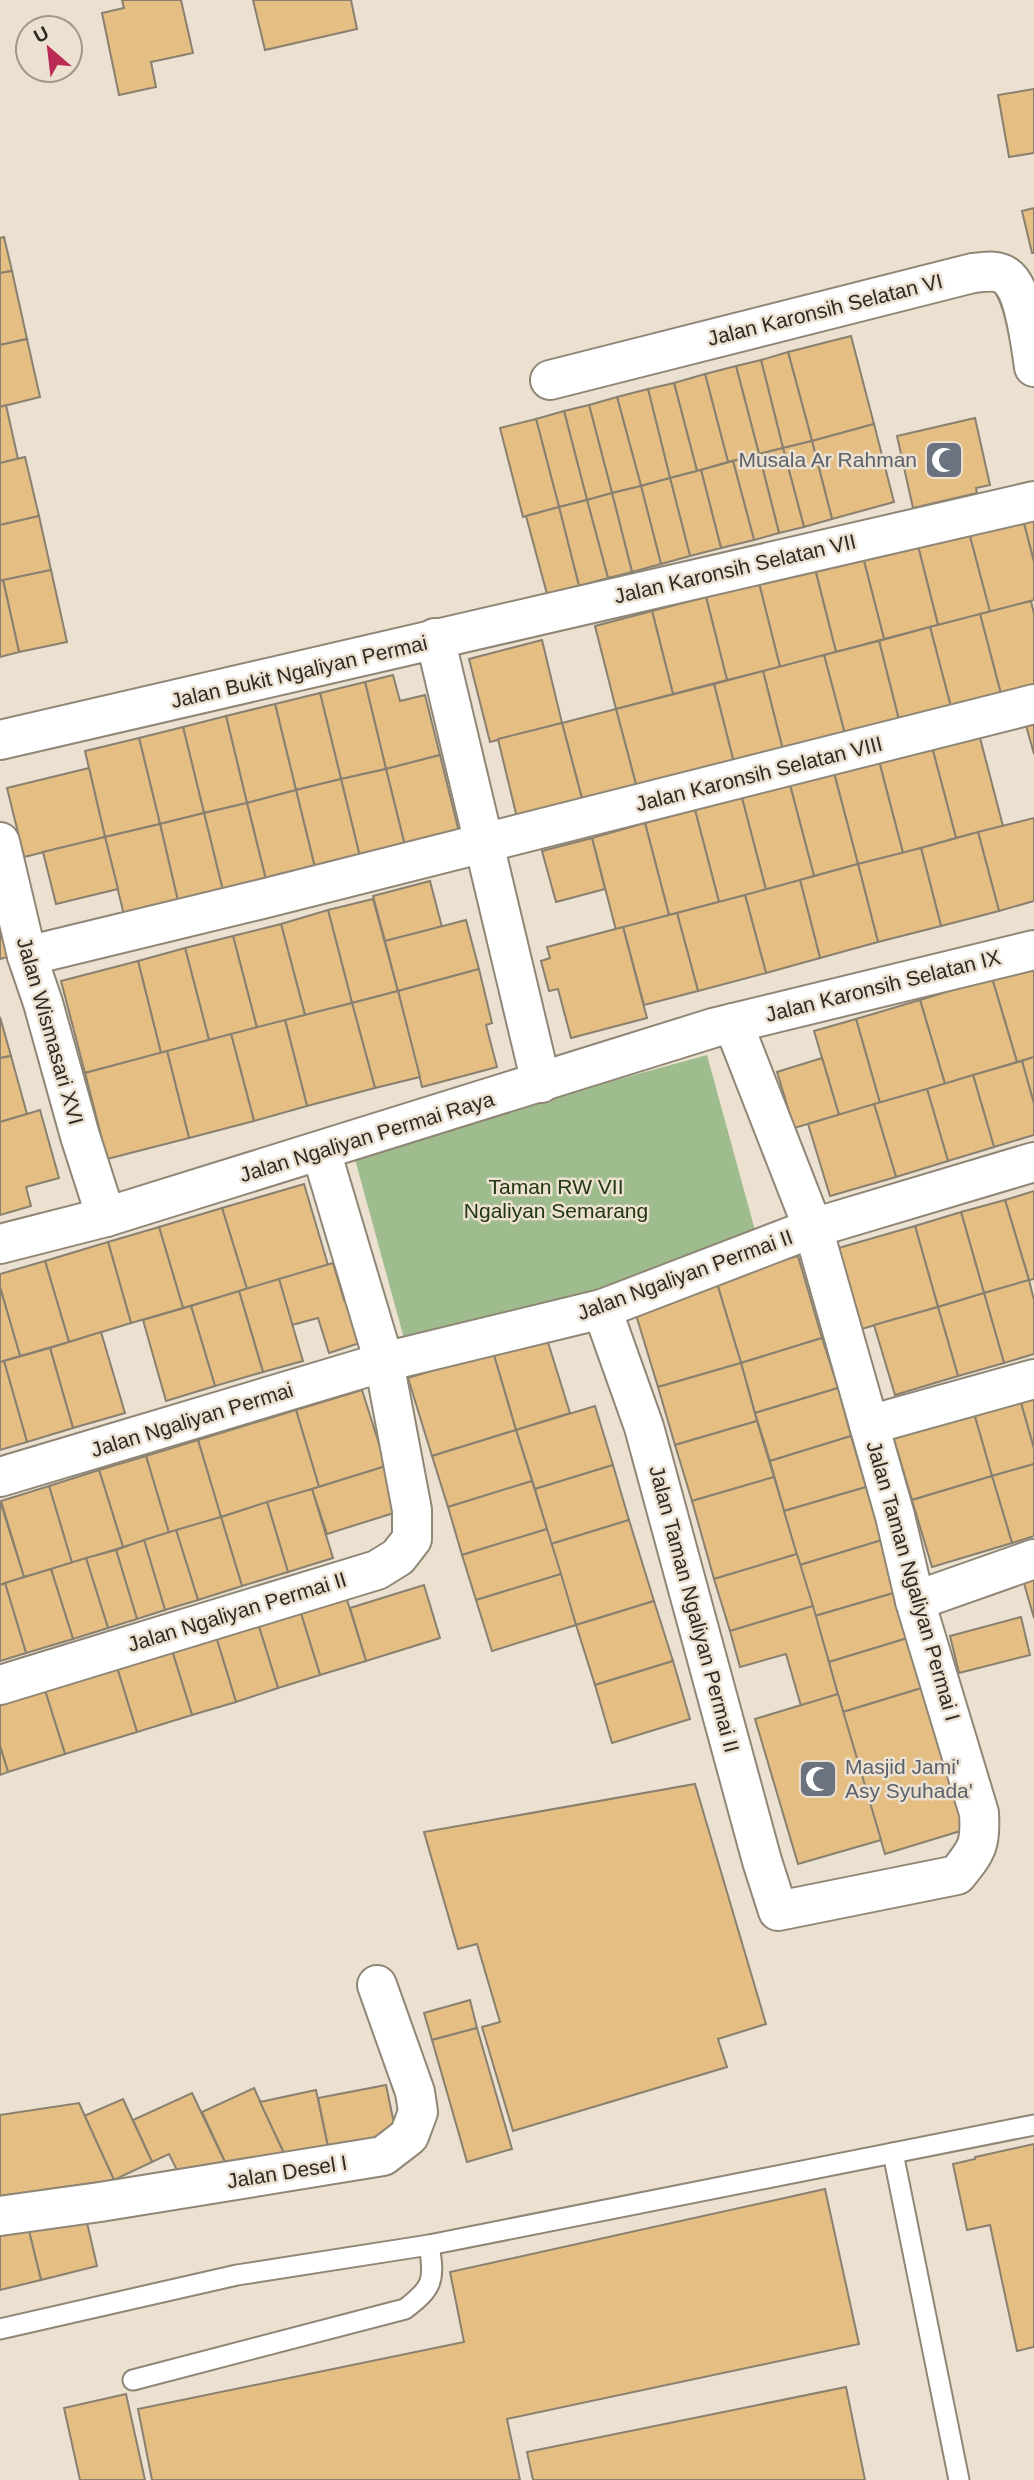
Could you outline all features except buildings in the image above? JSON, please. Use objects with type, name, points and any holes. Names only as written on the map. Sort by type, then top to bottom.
[{"type":"street","name":"Jalan Karonsih Selatan VI","points":[[550,380],[973,273],[995,271],[1009,277],[1016,290],[1034,367]]},
{"type":"street","name":"Jalan Karonsih Selatan VII","points":[[435,638],[1034,500]]},
{"type":"street","name":"Jalan Bukit Ngaliyan Permai","points":[[0,740],[435,638],[541,1083]]},
{"type":"street","name":"Jalan Karonsih Selatan VIII","points":[[485,843],[1034,704]]},
{"type":"street","name":"Jalan Wismasari XVI","points":[[0,842],[27,956],[106,1217]]},
{"type":"street","points":[[27,956],[485,843]]},
{"type":"street","name":"Jalan Karonsih Selatan IX","points":[[733,1023],[1034,950]]},
{"type":"street","name":"Jalan Ngaliyan Permai Raya","points":[[0,1244],[106,1217],[733,1023]]},
{"type":"street","name":"Jalan Ngaliyan Permai II","points":[[384,1362],[602,1309],[813,1228],[733,1023]]},
{"type":"street","name":"Jalan Ngaliyan Permai II","points":[[0,1685],[377,1570],[398,1557],[412,1539],[412,1510],[384,1362],[321,1152]]},
{"type":"street","points":[[813,1228],[1034,1162]]},
{"type":"street","name":"Jalan Taman Ngaliyan Permai I","points":[[778,1911],[957,1875],[975,1853],[980,1836],[979,1812],[915,1601],[869,1424],[813,1228]]},
{"type":"street","name":"Jalan Taman Ngaliyan Permai II","points":[[602,1309],[644,1427],[778,1911]]},
{"type":"street","name":"Jalan Ngaliyan Permai","points":[[0,1477],[384,1362]]},
{"type":"street","points":[[869,1424],[1034,1379]]},
{"type":"street","points":[[915,1601],[1034,1559]]},
{"type":"street","name":"Jalan Desel I","points":[[0,2216],[383,2156],[409,2136],[418,2112],[415,2092],[377,1985]]},
{"type":"lane","points":[[0,2329],[237,2275],[429,2245],[1034,2125]]},
{"type":"lane","points":[[893,2153],[960,2480]]},
{"type":"lane","points":[[133,2379],[405,2309],[426,2293],[434,2272],[429,2245]]},
{"type":"green space","name":"Taman RW VII Ngaliyan Semarang","points":[[707,1055],[759,1245],[405,1342],[353,1152]]},
{"type":"place","name":"Musala Ar Rahman","points":[[944,460]]},
{"type":"place","name":"Masjid Jami' Asy Syuhada'","points":[[818,1779]]}]
